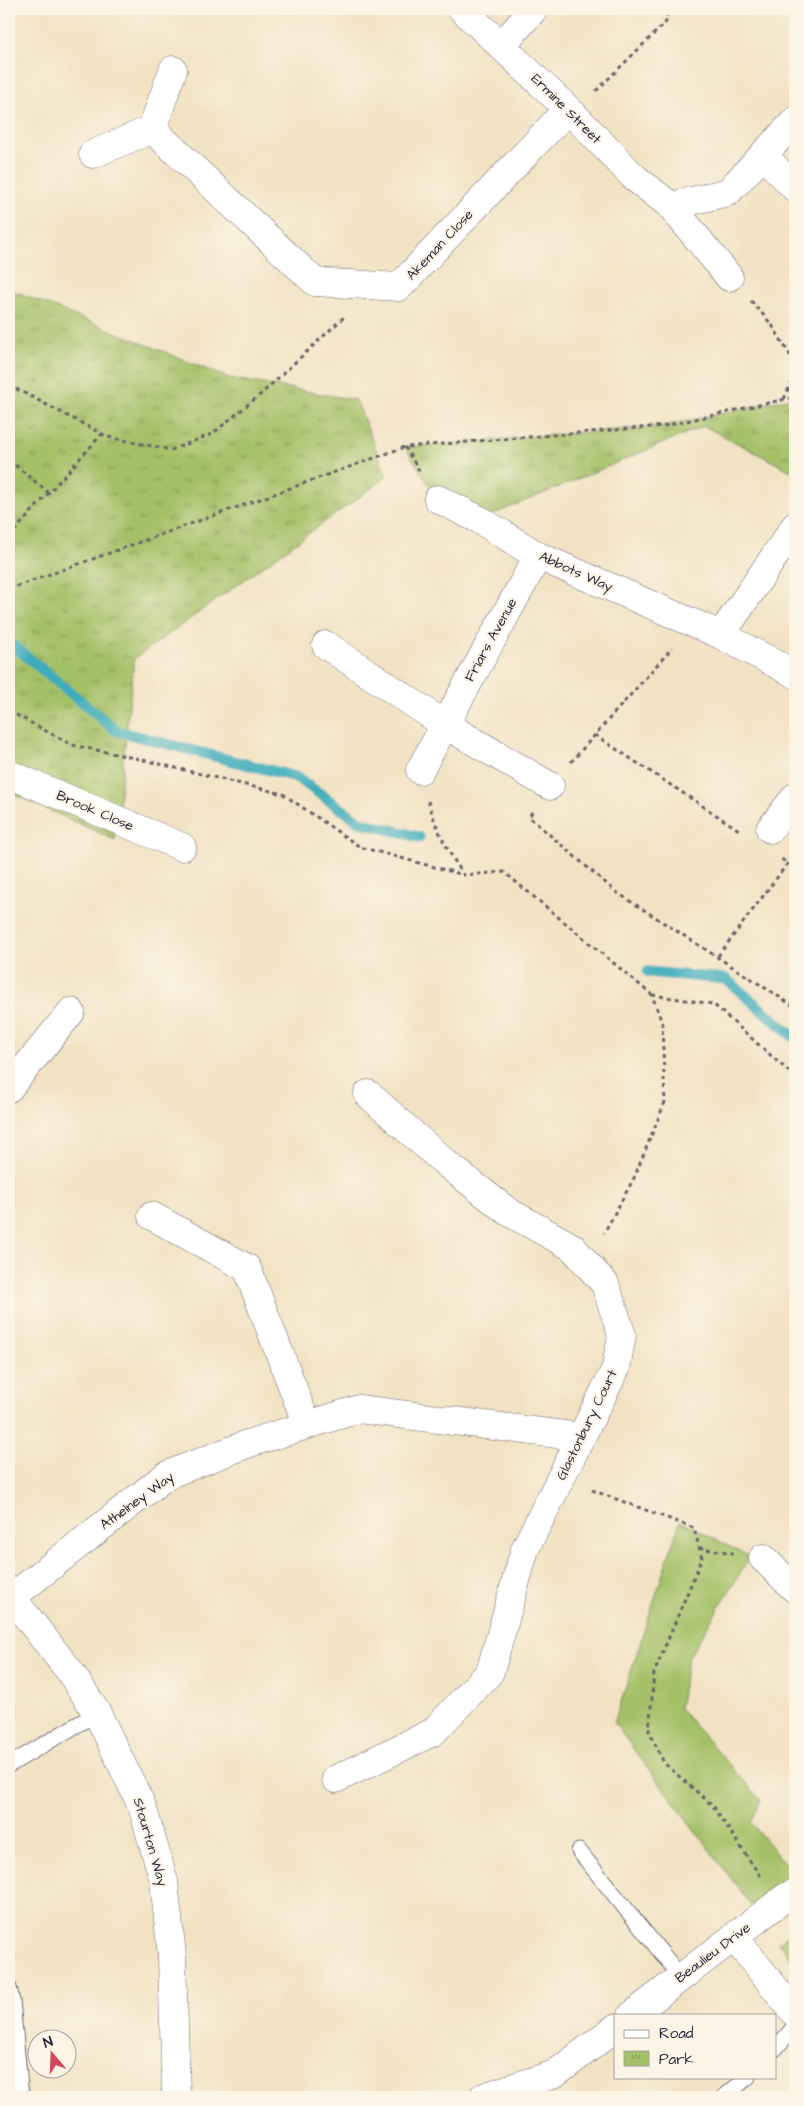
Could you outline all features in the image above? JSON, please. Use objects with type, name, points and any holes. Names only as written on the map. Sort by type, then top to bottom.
[{"type":"street","name":"Ermine Street","points":[[462,9],[570,111],[635,178],[671,206],[729,277]]},
{"type":"street","points":[[501,46],[534,9]]},
{"type":"street","points":[[93,154],[152,129],[173,70]]},
{"type":"street","name":"Akeman Close","points":[[152,129],[315,282],[399,287],[570,111]]},
{"type":"street","points":[[671,206],[728,192],[795,121]]},
{"type":"street","points":[[763,155],[795,188]]},
{"type":"street","name":"Abbots Way","points":[[438,499],[480,520],[538,556],[721,635],[795,674]]},
{"type":"street","points":[[721,635],[795,526]]},
{"type":"street","name":"Friars Avenue","points":[[420,770],[538,556]]},
{"type":"street","points":[[326,646],[444,724],[550,786]]},
{"type":"street","name":"Brook Close","points":[[9,774],[182,847]]},
{"type":"street","points":[[763,839],[795,797]]},
{"type":"street","points":[[9,1088],[70,1012]]},
{"type":"street","name":"Glastonbury Court","points":[[336,1778],[433,1732],[490,1672],[525,1549],[616,1368],[622,1335],[605,1284],[572,1247],[507,1211],[443,1161],[368,1094]]},
{"type":"street","points":[[152,1216],[247,1268],[307,1425]]},
{"type":"street","name":"Athelney Way","points":[[10,1596],[167,1476],[250,1443],[359,1409],[581,1437]]},
{"type":"street","points":[[763,1558],[795,1589]]},
{"type":"street","name":"Stourton Way","points":[[10,1596],[71,1673],[97,1713],[142,1806],[164,1881],[172,1956],[176,2097]]},
{"type":"street","name":"Beaulieu Drive","points":[[633,2014],[790,1895]]},
{"type":"street","points":[[734,1937],[795,2013]]},
{"type":"street","points":[[483,2097],[555,2074],[614,2029]]},
{"type":"lane","points":[[9,1765],[97,1713]]},
{"type":"lane","points":[[579,1851],[681,1977]]},
{"type":"lane","points":[[9,1988],[12,2001],[20,2097]]},
{"type":"lane","points":[[776,2048],[795,2026]]},
{"type":"lane","points":[[724,2097],[747,2078]]},
{"type":"path","points":[[570,111],[666,22],[667,9]]},
{"type":"path","points":[[729,277],[772,325],[795,364]]},
{"type":"path","points":[[9,385],[108,437],[171,450],[212,434],[261,394],[377,286]]},
{"type":"path","points":[[784,400],[795,375]]},
{"type":"path","points":[[9,589],[404,447],[664,426],[795,397]]},
{"type":"path","points":[[9,537],[102,434]]},
{"type":"path","points":[[9,460],[48,492]]},
{"type":"path","points":[[694,623],[550,786],[529,816],[616,892],[795,1007]]},
{"type":"path","points":[[9,711],[72,745],[135,758],[283,794],[360,846],[464,875],[504,872],[652,995],[662,1023],[665,1102],[634,1178],[588,1265]]},
{"type":"path","points":[[595,734],[763,839],[795,868]]},
{"type":"path","points":[[434,822],[450,854],[464,875]]},
{"type":"path","points":[[718,956],[788,863]]},
{"type":"path","points":[[652,995],[713,1004],[795,1077]]},
{"type":"path","points":[[561,1479],[694,1528],[702,1558],[654,1673],[649,1731],[664,1763],[713,1806],[764,1881],[790,1895]]},
{"type":"green space","points":[[9,289],[229,378],[356,400],[387,477],[134,659],[115,840],[9,792]]},
{"type":"green space","points":[[795,397],[795,473],[704,426],[480,520],[438,499],[405,447],[664,426]]},
{"type":"green space","points":[[680,1521],[750,1557],[688,1658],[679,1708],[761,1800],[751,1823],[795,1875],[795,1880],[751,1905],[614,1723]]},
{"type":"green space","points":[[795,1930],[795,1965],[778,1942]]},
{"type":"waterway","points":[[9,642],[117,731],[296,777],[360,822],[419,837]]},
{"type":"waterway","points":[[648,972],[726,979],[795,1038]]}]
